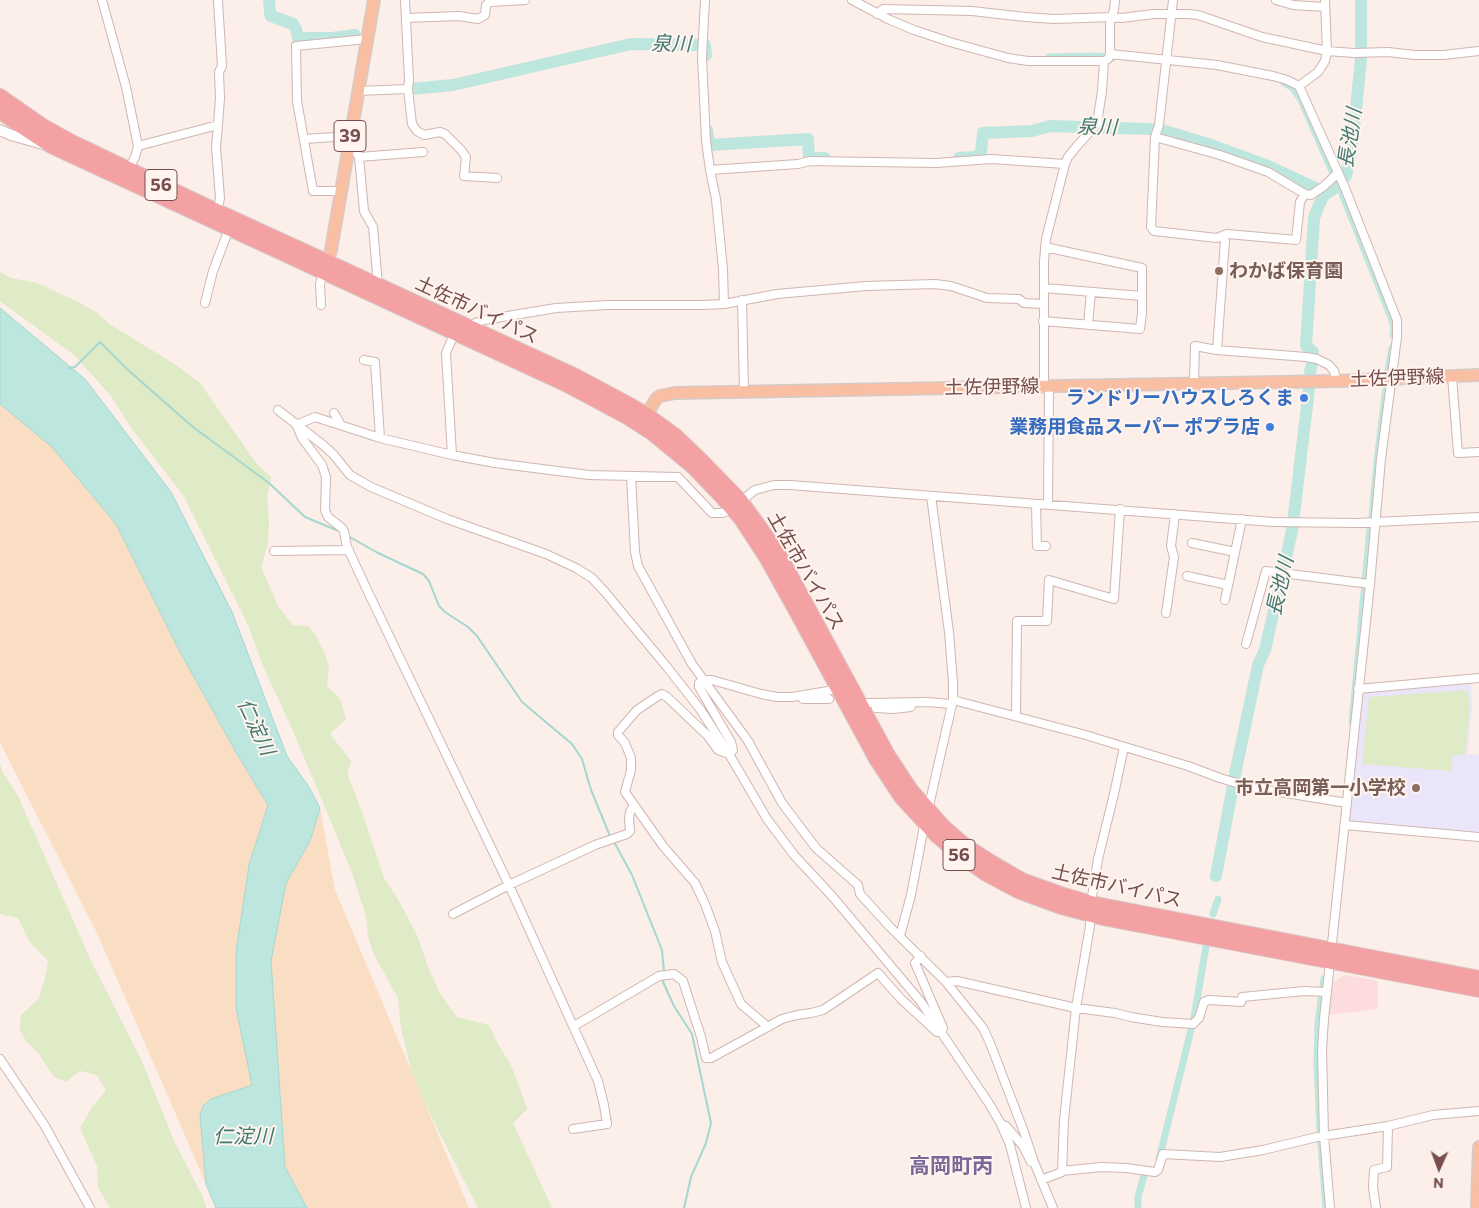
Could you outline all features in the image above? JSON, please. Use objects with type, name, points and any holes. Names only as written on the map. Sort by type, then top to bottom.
[{"type":"highway","name":"土佐市バイパス","points":[[0,96],[42,126],[126,175]]},
{"type":"highway","name":"土佐市バイパス","points":[[2,122],[51,146],[126,175],[461,330],[574,375],[644,420],[676,436],[700,459],[736,505],[778,552],[860,706],[926,817]]},
{"type":"highway","name":"土佐市バイパス","points":[[215,217],[229,230],[378,285],[461,330]]},
{"type":"highway","name":"土佐市バイパス","points":[[736,505],[741,519],[767,559],[833,693],[901,797],[926,817],[944,827],[966,846],[1022,880],[1064,895],[1091,909],[1331,956],[1479,990]]},
{"type":"highway","name":"土佐市バイパス","points":[[1331,956],[1479,978]]},
{"type":"main road","name":"39","points":[[326,267],[331,250],[374,0]]},
{"type":"main road","name":"土佐伊野線","points":[[644,420],[656,399],[665,394],[1194,382],[1336,381],[1479,375]]},
{"type":"main road","points":[[1477,1208],[1479,1147]]},
{"type":"street","points":[[102,0],[126,87],[138,146],[126,175]]},
{"type":"street","points":[[215,217],[220,198],[216,147],[220,98],[219,72],[222,66],[218,0]]},
{"type":"street","points":[[405,0],[408,89],[412,124],[417,131],[424,134],[440,132],[445,134],[466,157],[464,176],[496,178]]},
{"type":"street","points":[[406,18],[460,16],[478,19],[485,16],[486,5],[490,2],[525,0]]},
{"type":"street","points":[[705,0],[702,57],[706,141],[717,208],[723,269],[724,304]]},
{"type":"street","points":[[852,0],[914,30],[1008,58],[1028,61],[1108,57],[1217,65],[1288,80],[1299,86],[1345,188],[1397,320],[1398,337],[1381,460],[1367,584],[1331,956],[1323,992],[1322,1136],[1330,1208]]},
{"type":"street","points":[[1048,504],[1043,321],[1045,247],[1065,164],[1077,146],[1096,127],[1108,57],[1110,21],[1115,0]]},
{"type":"street","points":[[1173,0],[1157,132],[1151,227],[1154,231],[1217,238],[1227,234],[1296,240],[1300,202],[1305,194]]},
{"type":"street","points":[[1276,0],[1293,5],[1325,3],[1327,51],[1325,61],[1318,72],[1299,86]]},
{"type":"street","points":[[880,12],[972,11],[1054,19],[1122,18],[1172,13],[1198,15],[1262,37],[1327,51],[1354,53],[1388,52],[1415,55],[1479,52]]},
{"type":"street","points":[[340,191],[313,191],[297,101],[296,46],[367,39]]},
{"type":"street","points":[[358,90],[408,89]]},
{"type":"street","points":[[138,146],[218,124]]},
{"type":"street","points":[[1157,132],[1268,172],[1305,194],[1315,194],[1339,175]]},
{"type":"street","points":[[304,139],[350,138],[359,157],[364,211],[372,227],[378,285]]},
{"type":"street","points":[[359,157],[423,152]]},
{"type":"street","points":[[710,170],[798,164],[810,161],[936,163],[991,159],[1065,164]]},
{"type":"street","points":[[205,302],[213,271],[229,230]]},
{"type":"street","points":[[1217,350],[1225,241],[1222,236]]},
{"type":"street","points":[[1043,321],[1088,324],[1140,333],[1142,296],[1142,268],[1045,247]]},
{"type":"street","points":[[321,305],[320,284],[326,267]]},
{"type":"street","points":[[452,455],[446,354],[461,330],[484,320],[556,308],[608,305],[724,304],[777,294],[866,286],[935,284],[951,286],[987,298],[1019,299],[1024,303],[1043,304]]},
{"type":"street","points":[[1044,288],[1142,296]]},
{"type":"street","points":[[1088,324],[1091,292]]},
{"type":"street","points":[[742,300],[744,391]]},
{"type":"street","points":[[1194,382],[1195,346],[1217,350],[1317,359],[1329,365],[1334,371],[1336,381]]},
{"type":"street","points":[[364,360],[376,362],[380,438]]},
{"type":"street","points":[[1452,376],[1458,453],[1479,452]]},
{"type":"street","points":[[278,410],[323,445],[350,475],[371,487],[447,518],[546,554],[592,578],[700,709],[767,819],[794,855],[832,896],[915,994],[942,1032],[1001,1124],[1010,1145],[1026,1208]]},
{"type":"street","points":[[334,413],[342,425]]},
{"type":"street","points":[[296,425],[315,417],[380,438],[495,463],[589,475],[678,477],[712,513],[724,513],[755,490],[774,486],[790,486],[1293,523],[1375,522],[1479,517]]},
{"type":"street","points":[[296,425],[302,438],[322,465],[326,477],[325,510],[328,517],[342,528],[349,550],[509,885],[598,1080],[607,1124],[573,1129]]},
{"type":"street","points":[[631,476],[635,552],[638,566],[692,664],[748,741],[782,803],[816,848],[858,885],[860,894],[946,982],[983,1028],[1053,1208]]},
{"type":"street","points":[[900,936],[911,895],[926,817],[952,702],[953,683],[948,632],[931,496]]},
{"type":"street","points":[[1036,504],[1037,546],[1046,546]]},
{"type":"street","points":[[1016,716],[1017,621],[1047,621],[1049,580],[1114,599],[1120,509]]},
{"type":"street","points":[[1166,612],[1174,557],[1171,546],[1175,514]]},
{"type":"street","points":[[1225,600],[1242,519]]},
{"type":"street","points":[[1192,543],[1236,552]]},
{"type":"street","points":[[274,551],[349,550]]},
{"type":"street","points":[[1246,644],[1266,570],[1367,584]]},
{"type":"street","points":[[1187,576],[1228,585]]},
{"type":"street","points":[[1358,689],[1479,678]]},
{"type":"street","points":[[702,680],[699,683],[700,687],[731,742],[733,750],[729,754]]},
{"type":"street","points":[[702,680],[712,680],[788,701],[833,693]]},
{"type":"street","points":[[777,697],[792,697],[828,691],[833,693]]},
{"type":"street","points":[[729,754],[718,750],[707,735],[662,694],[637,710],[618,732],[631,758],[631,770],[626,792],[662,846],[695,883],[715,931],[722,962],[741,1004],[768,1027]]},
{"type":"street","points":[[876,708],[894,710],[927,702]]},
{"type":"street","points":[[860,706],[867,703],[952,702],[1016,716],[1188,766],[1240,784],[1347,803]]},
{"type":"street","points":[[1062,1171],[1064,1120],[1076,1008],[1098,859],[1124,747]]},
{"type":"street","points":[[453,914],[509,885],[595,845],[628,834],[630,831],[630,812],[634,805]]},
{"type":"street","points":[[1345,825],[1479,837]]},
{"type":"street","points":[[921,956],[915,963],[943,1028],[942,1032]]},
{"type":"street","points":[[574,1026],[663,975],[674,974],[683,982],[706,1058],[711,1058],[782,1019],[823,1010],[878,973],[900,999],[937,1032],[942,1032]]},
{"type":"street","points":[[946,982],[957,981],[1076,1008],[1162,1022],[1193,1024],[1199,1018],[1204,1002],[1209,1000],[1241,1002],[1242,996],[1304,991],[1323,992]]},
{"type":"street","points":[[0,1059],[45,1126],[90,1208]]},
{"type":"street","points":[[1041,1180],[1062,1171],[1101,1167],[1155,1172],[1158,1170],[1164,1154],[1220,1157],[1263,1150],[1322,1136],[1388,1126],[1433,1115],[1479,1111]]},
{"type":"street","points":[[1001,1124],[1006,1126],[1023,1146],[1031,1162],[1034,1162]]},
{"type":"street","points":[[1376,1208],[1373,1187],[1374,1170],[1387,1167],[1388,1126]]},
{"type":"shaded area","name":"市立高岡第一小学校","points":[[1471,682],[1472,709],[1467,754],[1479,755],[1479,834],[1351,823],[1349,821],[1363,694]]},
{"type":"shaded area","points":[[1344,975],[1378,981],[1378,1009],[1328,1015],[1331,984]]},
{"type":"green space","points":[[0,272],[11,278],[37,283],[78,302],[96,312],[111,325],[176,365],[200,383],[256,463],[271,477],[267,498],[269,519],[268,544],[261,567],[278,606],[293,625],[308,626],[316,636],[325,654],[329,667],[327,686],[340,699],[346,719],[330,734],[351,761],[347,773],[384,878],[418,937],[429,970],[441,995],[457,1017],[489,1025],[512,1067],[527,1109],[513,1123],[552,1208],[478,1208],[413,1077],[401,1028],[398,998],[373,953],[368,937],[366,916],[351,870],[294,733],[263,666],[249,627],[183,495],[132,429],[111,396],[74,355],[0,301]]},
{"type":"green space","points":[[1468,690],[1470,710],[1465,755],[1453,755],[1451,771],[1362,764],[1369,697]]},
{"type":"green space","points":[[0,764],[3,773],[18,796],[92,963],[140,1057],[175,1143],[203,1197],[206,1208],[110,1208],[98,1188],[97,1166],[80,1128],[92,1107],[106,1091],[97,1075],[80,1071],[66,1082],[54,1077],[38,1053],[26,1041],[20,1030],[21,1015],[39,998],[48,961],[29,941],[18,918],[0,914]]},
{"type":"sand","points":[[0,404],[52,447],[116,524],[179,650],[268,805],[249,865],[236,952],[236,1008],[252,1085],[211,1099],[203,1106],[200,1116],[206,1184],[97,933],[0,743]]},
{"type":"sand","points":[[320,808],[335,890],[469,1208],[307,1208],[285,1167],[271,961],[286,883],[310,841]]},
{"type":"water","name":"仁淀川","points":[[0,308],[85,379],[171,492],[232,612],[287,756],[309,787],[320,808],[310,841],[286,883],[271,961],[285,1167],[307,1208],[216,1208],[206,1184],[200,1115],[203,1106],[211,1099],[252,1085],[236,1008],[236,952],[249,865],[268,805],[179,650],[116,524],[52,447],[0,404]]},
{"type":"waterway","name":"泉川","points":[[269,0],[271,16],[293,24],[298,38],[332,38],[355,35]]},
{"type":"waterway","name":"長池川","points":[[1313,352],[1306,346],[1314,218],[1324,195],[1346,176],[1352,148],[1361,59],[1361,0]]},
{"type":"waterway","name":"泉川","points":[[411,89],[453,85],[631,44],[705,45],[706,55]]},
{"type":"waterway","points":[[1049,57],[1100,56],[1113,58]]},
{"type":"waterway","points":[[1284,83],[1292,87],[1301,100],[1332,171]]},
{"type":"waterway","name":"泉川","points":[[959,158],[975,157],[981,153],[983,133],[1032,131],[1050,126],[1149,129],[1165,131],[1208,144],[1268,166],[1315,188]]},
{"type":"waterway","name":"泉川","points":[[707,130],[709,145],[808,139],[809,158],[825,158]]},
{"type":"waterway","points":[[1337,181],[1391,317],[1394,327],[1393,335]]},
{"type":"waterway","points":[[69,368],[75,367],[100,342],[128,370],[193,427],[269,483],[305,517],[341,532]]},
{"type":"waterway","points":[[1388,371],[1392,348]]},
{"type":"waterway","name":"長池川","points":[[1310,372],[1312,363]]},
{"type":"waterway","points":[[1372,517],[1386,388]]},
{"type":"waterway","name":"長池川","points":[[1234,779],[1258,665],[1265,650],[1292,531],[1309,389]]},
{"type":"waterway","points":[[1352,723],[1370,529]]},
{"type":"waterway","points":[[348,536],[378,553],[423,574],[429,581],[439,606],[477,636],[522,702],[572,744],[582,759],[591,790],[610,836]]},
{"type":"waterway","name":"長池川","points":[[1216,876],[1233,786]]},
{"type":"waterway","points":[[613,840],[632,875],[662,950],[664,972]]},
{"type":"waterway","points":[[1213,914],[1218,899]]},
{"type":"waterway","points":[[1193,1023],[1206,947]]},
{"type":"waterway","points":[[664,977],[663,982],[674,1006],[692,1034],[711,1123],[706,1143],[691,1177],[684,1208]]},
{"type":"waterway","points":[[1324,979],[1318,1023],[1317,1063],[1326,1208]]},
{"type":"waterway","points":[[1159,1159],[1192,1026]]},
{"type":"waterway","points":[[1138,1208],[1138,1197],[1145,1172]]},
{"type":"place","name":"わかば保育園","points":[[1219,271]]},
{"type":"place","name":"ランドリーハウスしろくま","points":[[1304,398]]},
{"type":"place","name":"業務用食品スーパー ポプラ店","points":[[1270,427]]},
{"type":"place","name":"市立高岡第一小学校","points":[[1416,788]]},
{"type":"district","name":"高岡町丙","points":[[951,1166]]}]
